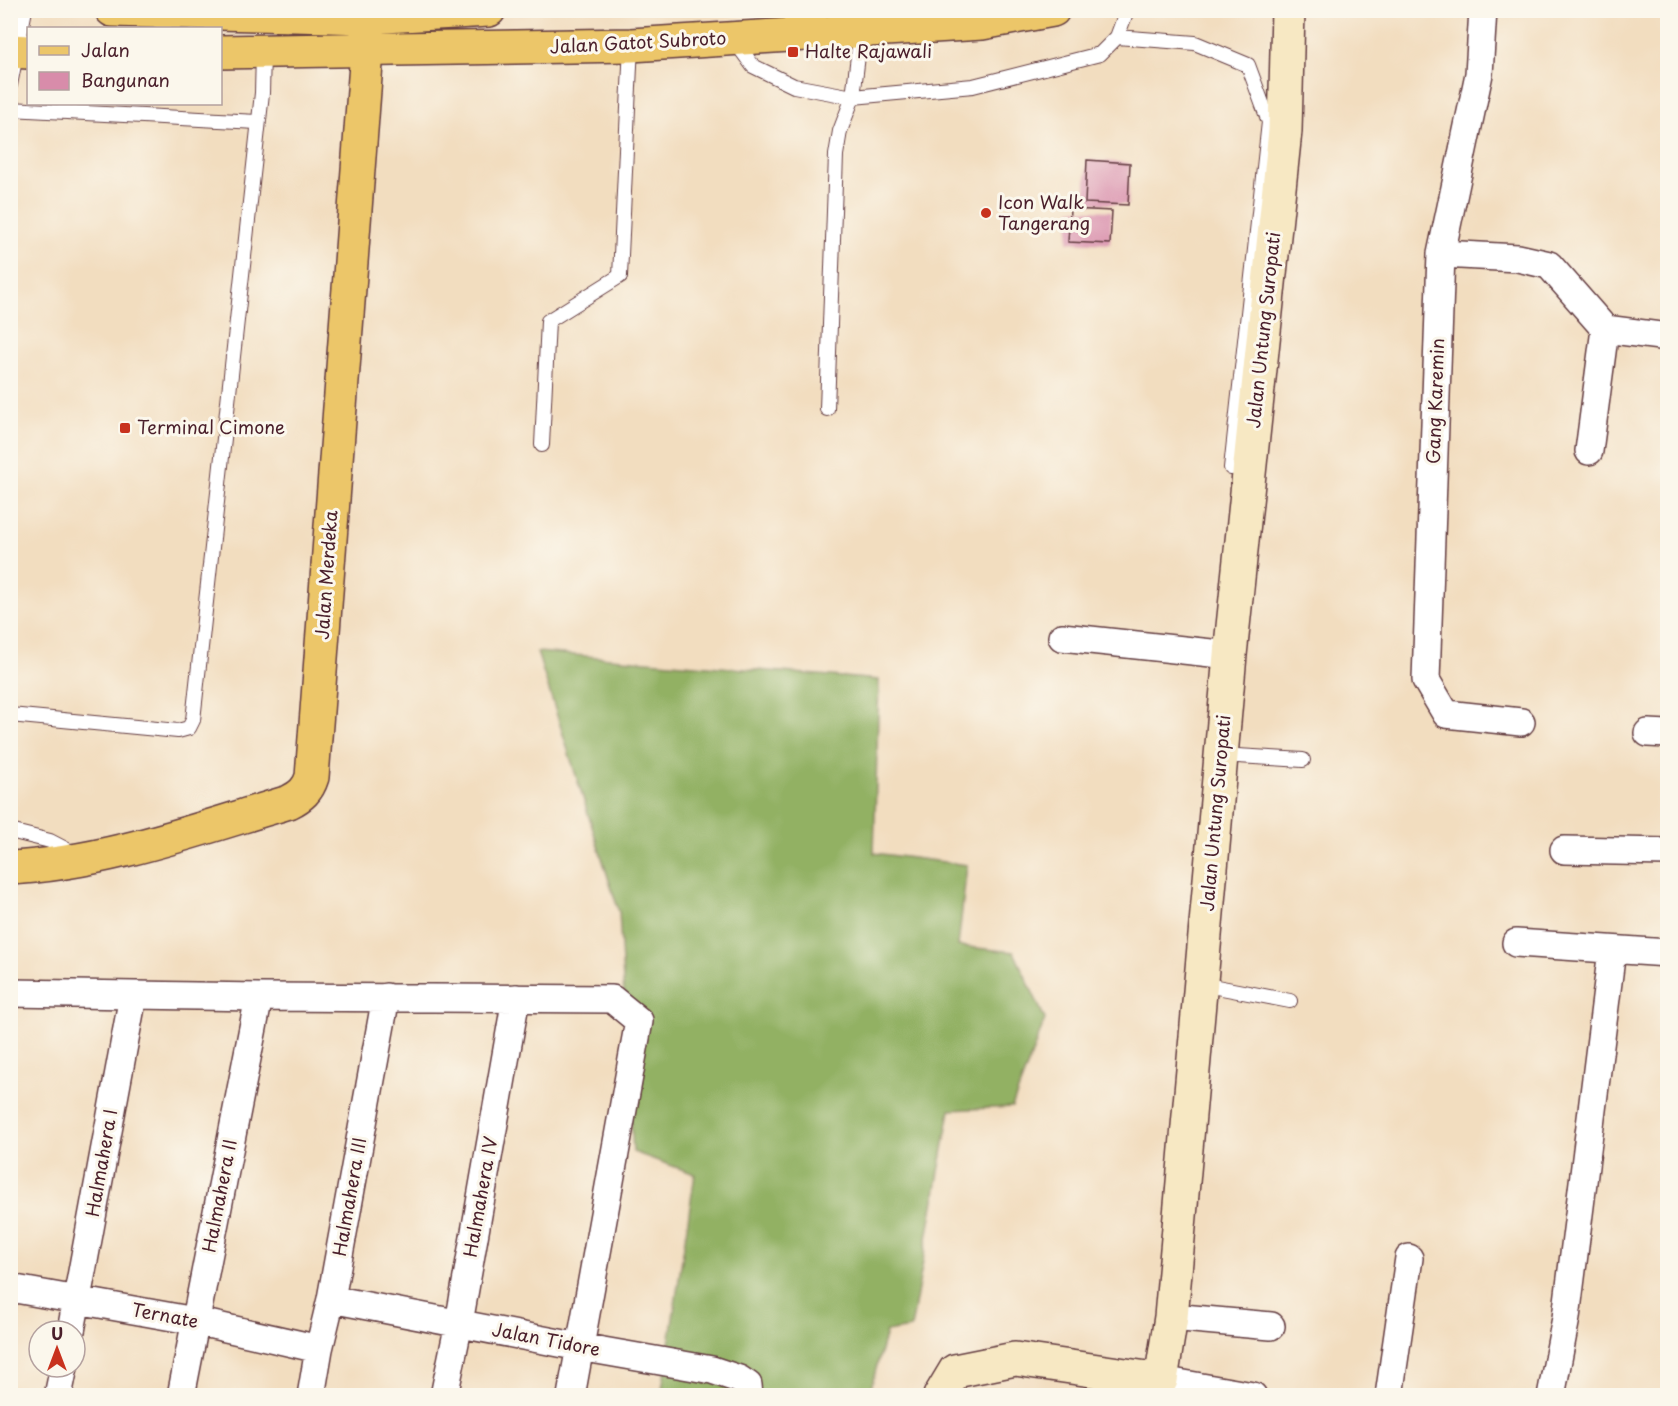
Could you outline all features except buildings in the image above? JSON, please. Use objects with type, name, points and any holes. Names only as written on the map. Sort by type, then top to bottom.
[{"type":"main road","points":[[112,10],[367,17],[471,11]]},
{"type":"main road","name":"Jalan Gatot Subroto","points":[[222,52],[631,45],[982,22],[1053,10]]},
{"type":"main road","name":"Jalan Merdeka","points":[[10,868],[85,860],[142,846],[289,802],[309,786],[312,777],[367,51],[367,17]]},
{"type":"street","name":"Jalan Untung Suropati","points":[[1143,1384],[1171,1317],[1230,656],[1285,131],[1288,10]]},
{"type":"street","name":"Gang Karemin","points":[[1483,10],[1479,74],[1441,254],[1426,680],[1446,714],[1521,722]]},
{"type":"street","points":[[1441,254],[1518,258],[1549,265],[1605,329],[1668,337]]},
{"type":"street","points":[[1589,451],[1605,329]]},
{"type":"street","points":[[1062,637],[1230,656]]},
{"type":"street","points":[[1564,850],[1668,852]]},
{"type":"street","points":[[1516,942],[1668,953]]},
{"type":"street","points":[[1551,1395],[1566,1318],[1612,950]]},
{"type":"street","points":[[10,993],[612,999],[639,1021],[571,1395]]},
{"type":"street","name":"Halmahera I","points":[[73,1319],[133,996]]},
{"type":"street","name":"Halmahera II","points":[[182,1395],[259,997]]},
{"type":"street","name":"Halmahera III","points":[[311,1395],[319,1349],[332,1299],[386,997]]},
{"type":"street","name":"Halmahera IV","points":[[444,1395],[459,1323],[516,998]]},
{"type":"street","points":[[1389,1395],[1409,1258]]},
{"type":"street","name":"Ternate","points":[[10,1288],[195,1322],[319,1349]]},
{"type":"street","name":"Jalan Tidore","points":[[332,1299],[712,1370],[739,1379],[748,1385],[749,1395]]},
{"type":"street","points":[[1171,1317],[1271,1326]]},
{"type":"street","points":[[940,1395],[956,1371],[1015,1359],[1143,1384],[1252,1395]]},
{"type":"street","points":[[58,1395],[61,1379]]},
{"type":"lane","points":[[10,85],[19,52],[25,10]]},
{"type":"lane","points":[[733,38],[753,66],[794,86],[853,97],[973,86],[1100,54],[1117,37],[1127,10]]},
{"type":"lane","points":[[827,409],[836,155],[840,131],[853,97],[861,30]]},
{"type":"lane","points":[[1117,37],[1195,43],[1248,64],[1269,122],[1231,468]]},
{"type":"lane","points":[[542,445],[548,321],[620,276],[631,45]]},
{"type":"lane","points":[[10,715],[178,730],[189,728],[194,720],[257,122],[262,93],[263,52]]},
{"type":"lane","points":[[10,109],[257,122]]},
{"type":"lane","points":[[1221,755],[1303,760]]},
{"type":"lane","points":[[10,831],[50,841],[85,860]]},
{"type":"lane","points":[[1201,984],[1290,1001]]},
{"type":"green space","points":[[537,652],[879,680],[874,853],[967,865],[958,946],[1014,952],[1045,1019],[1012,1107],[950,1110],[911,1328],[886,1332],[869,1395],[691,1396],[662,1390],[695,1174],[633,1152],[619,912]]},
{"type":"place","name":"Halte Rajawali","points":[[793,52]]},
{"type":"place","name":"Icon Walk Tangerang","points":[[986,213]]},
{"type":"place","name":"Terminal Cimone","points":[[125,428]]}]
